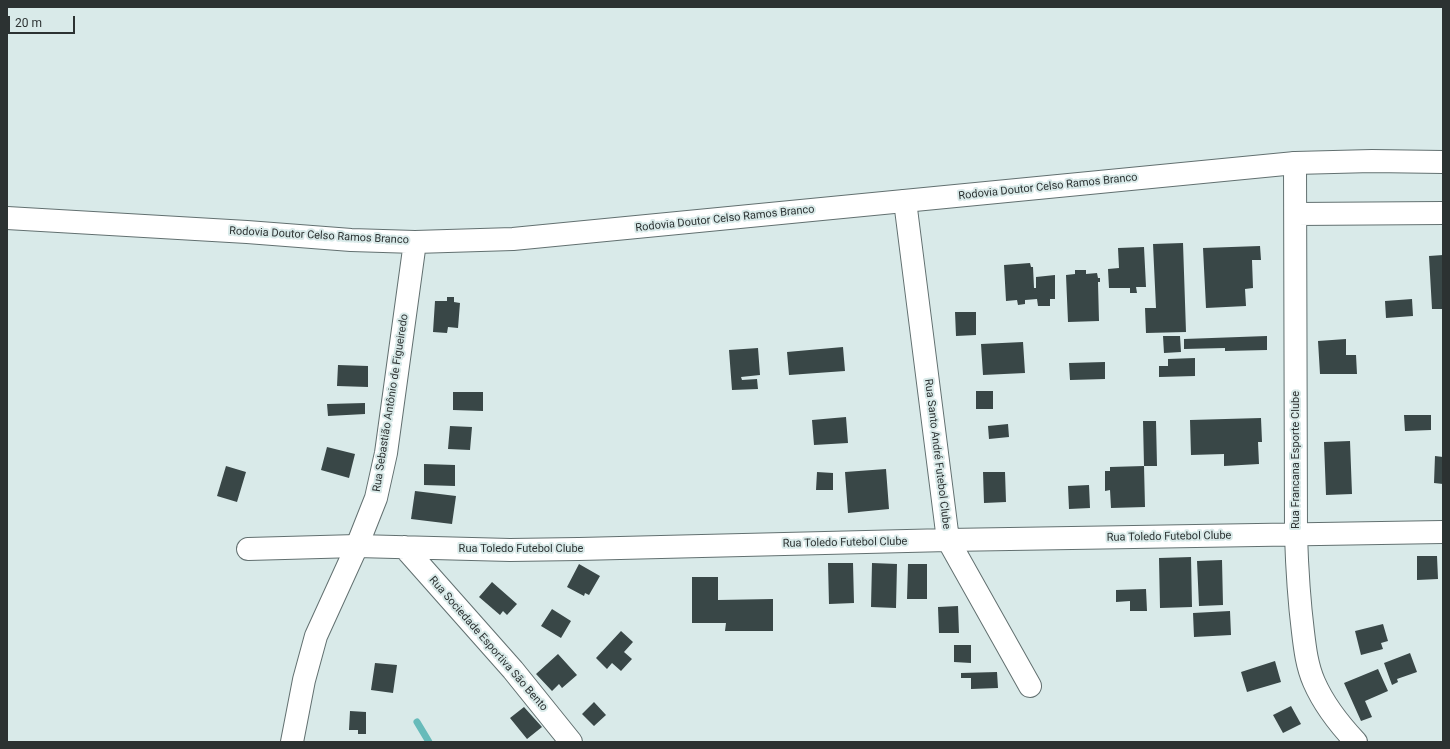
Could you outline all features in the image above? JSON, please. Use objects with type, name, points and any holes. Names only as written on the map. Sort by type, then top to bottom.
[{"type":"street","name":"Rodovia Doutor Celso Ramos Branco","points":[[7,218],[239,231],[351,240],[415,242],[513,240],[1295,163],[1372,160],[1443,162]]},
{"type":"street","name":"Rua Francana Esporte Clube","points":[[1295,163],[1296,534],[1298,590],[1307,660],[1314,682],[1327,706],[1340,725],[1356,742]]},
{"type":"street","name":"Rua Santo André Futebol Clube","points":[[905,201],[948,540],[1030,686]]},
{"type":"street","points":[[1296,214],[1443,214]]},
{"type":"street","name":"Rua Sebastião Antônio de Figueiredo","points":[[292,742],[304,680],[316,636],[358,546],[376,498],[386,453],[415,242]]},
{"type":"street","name":"Rua Toledo Futebol Clube","points":[[248,549],[358,546],[510,550],[948,540],[1443,532]]},
{"type":"street","name":"Rua Sociedade Esportiva São Bento","points":[[404,547],[513,670],[571,742]]},
{"type":"building","points":[[1183,243],[1186,332],[1146,333],[1145,308],[1156,308],[1153,244]]},
{"type":"building","points":[[1260,246],[1261,260],[1252,260],[1253,288],[1245,289],[1246,306],[1206,308],[1203,248]]},
{"type":"building","points":[[1144,247],[1146,287],[1136,287],[1137,293],[1130,293],[1130,288],[1109,288],[1108,269],[1119,268],[1118,248]]},
{"type":"building","points":[[1443,255],[1443,309],[1432,309],[1429,256]]},
{"type":"building","points":[[1030,263],[1031,267],[1033,267],[1034,288],[1036,288],[1036,277],[1055,275],[1055,299],[1050,299],[1050,306],[1038,306],[1037,299],[1025,300],[1025,304],[1018,305],[1017,300],[1006,301],[1004,265]]},
{"type":"building","points":[[1075,270],[1086,270],[1086,274],[1097,273],[1098,278],[1100,278],[1100,282],[1098,282],[1099,321],[1068,322],[1066,275],[1075,274]]},
{"type":"building","points":[[447,297],[454,297],[454,302],[460,303],[458,328],[448,327],[447,333],[433,332],[435,301],[447,301]]},
{"type":"building","points":[[1412,299],[1413,316],[1386,318],[1385,301]]},
{"type":"building","points":[[955,312],[976,312],[976,335],[956,336]]},
{"type":"building","points":[[1163,336],[1180,336],[1181,352],[1164,353]]},
{"type":"building","points":[[1267,336],[1267,350],[1225,351],[1225,348],[1184,349],[1184,339]]},
{"type":"building","points":[[1346,339],[1346,355],[1356,355],[1357,374],[1320,374],[1318,341]]},
{"type":"building","points":[[1023,342],[1025,373],[983,375],[981,344]]},
{"type":"building","points":[[843,347],[845,371],[789,375],[787,352]]},
{"type":"building","points":[[758,348],[760,375],[741,377],[742,380],[757,379],[758,389],[732,390],[729,350]]},
{"type":"building","points":[[1195,358],[1195,376],[1159,377],[1159,366],[1168,366],[1168,359]]},
{"type":"building","points":[[1105,362],[1105,379],[1070,380],[1069,363]]},
{"type":"building","points":[[338,365],[368,366],[368,387],[337,386]]},
{"type":"building","points":[[976,391],[993,391],[993,409],[976,409]]},
{"type":"building","points":[[453,392],[483,392],[483,411],[453,410]]},
{"type":"building","points":[[365,403],[365,414],[328,416],[327,404]]},
{"type":"building","points":[[1404,415],[1431,415],[1431,430],[1405,431]]},
{"type":"building","points":[[846,417],[848,443],[814,445],[812,420]]},
{"type":"building","points":[[1261,418],[1262,442],[1258,442],[1259,464],[1224,466],[1224,454],[1191,455],[1190,420]]},
{"type":"building","points":[[1143,421],[1156,421],[1157,466],[1144,466]]},
{"type":"building","points":[[1008,424],[1009,437],[989,439],[988,426]]},
{"type":"building","points":[[450,426],[472,427],[470,450],[448,449]]},
{"type":"building","points":[[1350,441],[1352,494],[1326,495],[1324,442]]},
{"type":"building","points":[[327,447],[355,454],[349,478],[321,470]]},
{"type":"building","points":[[1435,456],[1443,457],[1443,484],[1434,483]]},
{"type":"building","points":[[424,464],[455,465],[455,486],[424,485]]},
{"type":"building","points":[[226,466],[246,472],[237,502],[217,496]]},
{"type":"building","points":[[1144,466],[1145,507],[1111,508],[1110,490],[1105,491],[1105,471],[1110,471],[1110,467]]},
{"type":"building","points":[[886,469],[889,509],[848,513],[845,472]]},
{"type":"building","points":[[817,472],[833,473],[833,490],[816,490]]},
{"type":"building","points":[[983,472],[1005,472],[1006,502],[984,503]]},
{"type":"building","points":[[1089,485],[1090,508],[1069,509],[1068,486]]},
{"type":"building","points":[[415,491],[456,496],[452,524],[411,519]]},
{"type":"building","points":[[1417,556],[1437,556],[1438,579],[1417,580]]},
{"type":"building","points":[[1191,557],[1192,607],[1160,608],[1159,558]]},
{"type":"building","points":[[1222,560],[1223,605],[1199,606],[1197,561]]},
{"type":"building","points":[[828,563],[853,563],[854,603],[829,604]]},
{"type":"building","points":[[872,563],[897,564],[896,608],[871,607]]},
{"type":"building","points":[[579,564],[600,576],[589,595],[585,593],[584,596],[567,587]]},
{"type":"building","points":[[908,564],[927,564],[927,599],[907,599]]},
{"type":"building","points":[[692,577],[718,577],[718,600],[773,599],[773,631],[725,631],[726,623],[692,623]]},
{"type":"building","points":[[492,582],[517,604],[507,615],[503,611],[500,615],[479,597]]},
{"type":"building","points":[[1146,589],[1147,611],[1130,611],[1130,601],[1116,602],[1116,590]]},
{"type":"building","points":[[958,606],[959,633],[939,633],[938,607]]},
{"type":"building","points":[[552,609],[571,621],[561,638],[541,626]]},
{"type":"building","points":[[1230,611],[1231,635],[1194,637],[1193,613]]},
{"type":"building","points":[[1383,624],[1388,641],[1381,643],[1383,649],[1361,655],[1355,631]]},
{"type":"building","points":[[621,631],[633,642],[624,652],[632,659],[621,671],[612,663],[607,669],[596,658]]},
{"type":"building","points":[[954,645],[971,645],[971,663],[954,662]]},
{"type":"building","points":[[1410,653],[1417,672],[1397,679],[1398,682],[1392,685],[1384,663]]},
{"type":"building","points":[[558,654],[577,675],[562,688],[559,684],[552,691],[536,674]]},
{"type":"building","points":[[1275,661],[1281,682],[1247,692],[1241,672]]},
{"type":"building","points":[[375,663],[397,665],[393,693],[371,690]]},
{"type":"building","points":[[1378,669],[1388,691],[1365,701],[1372,717],[1361,721],[1344,683]]},
{"type":"building","points":[[997,672],[998,688],[971,689],[971,678],[961,678],[961,673]]},
{"type":"building","points":[[594,702],[606,715],[594,726],[582,714]]},
{"type":"building","points":[[1291,706],[1301,724],[1283,733],[1273,715]]},
{"type":"building","points":[[524,707],[542,727],[527,739],[510,718]]},
{"type":"building","points":[[350,711],[366,712],[366,734],[358,734],[358,730],[349,730]]},
{"type":"waterway","points":[[417,722],[429,742]]}]
